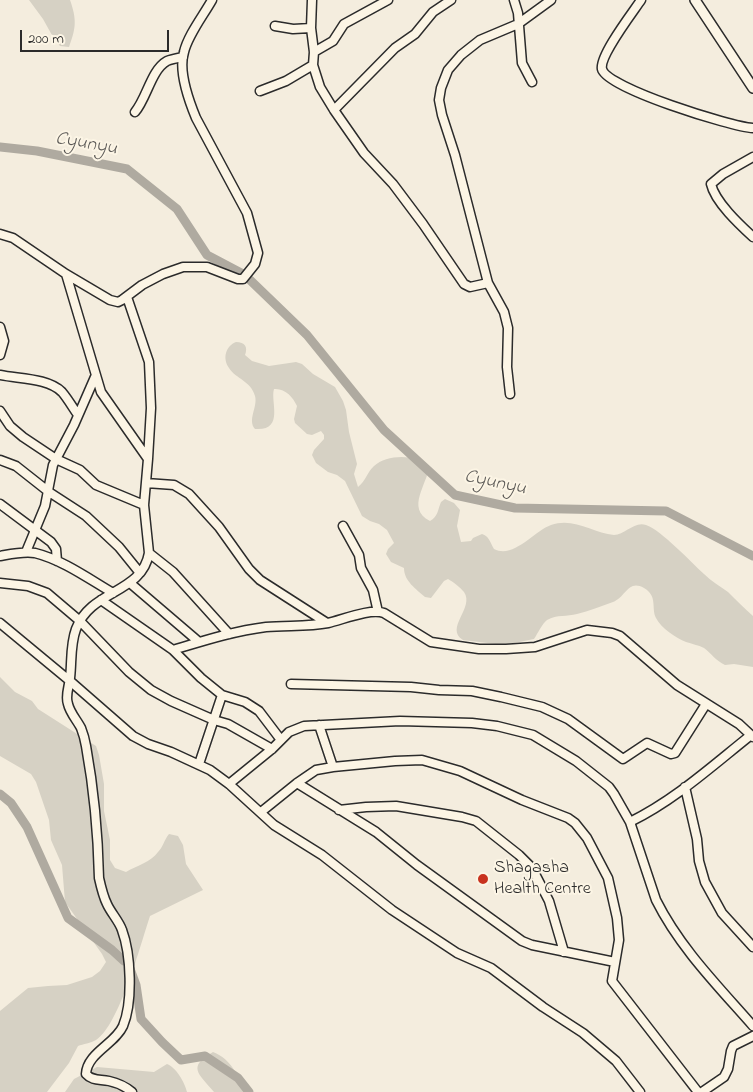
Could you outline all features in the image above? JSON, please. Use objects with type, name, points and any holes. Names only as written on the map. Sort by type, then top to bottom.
[{"type":"main road","points":[[694,0],[753,88]]},
{"type":"street","points":[[0,234],[13,238],[66,274],[110,300],[118,302],[142,285],[163,274],[184,267],[207,267],[243,279],[255,264],[258,253],[247,213],[196,118],[189,102],[184,73],[183,57],[186,46],[212,0]]},
{"type":"street","points":[[312,0],[311,28],[314,65],[320,87],[334,110],[364,153],[393,184],[423,224],[464,284],[470,287],[488,283]]},
{"type":"street","points":[[314,52],[333,42],[344,24],[388,0]]},
{"type":"street","points":[[334,110],[395,48],[415,34],[433,12],[452,0]]},
{"type":"street","points":[[514,0],[518,13],[522,63],[532,82]]},
{"type":"street","points":[[536,0],[550,1]]},
{"type":"street","points":[[641,0],[618,33],[603,60],[602,67],[604,73],[627,87],[680,109],[724,123],[753,128]]},
{"type":"street","points":[[510,394],[507,366],[508,328],[504,312],[488,283],[439,100],[441,88],[448,70],[461,55],[480,40],[518,24],[550,1]]},
{"type":"street","points":[[275,26],[293,29],[311,28]]},
{"type":"street","points":[[135,112],[146,96],[151,82],[160,68],[168,61],[183,57]]},
{"type":"street","points":[[260,91],[286,81],[314,65]]},
{"type":"street","points":[[753,157],[723,174],[711,184],[730,213],[753,237]]},
{"type":"street","points":[[66,274],[84,329],[95,377],[101,392],[148,459]]},
{"type":"street","points":[[127,297],[149,362],[151,408],[144,505],[149,553],[148,560],[140,574],[130,583],[89,608],[80,620],[73,643],[67,703],[84,737],[95,802],[99,878],[107,904],[122,929],[128,955],[129,974],[129,993],[123,1025],[119,1032],[86,1068],[86,1074],[93,1079],[118,1084],[132,1092]]},
{"type":"street","points":[[0,327],[4,341],[0,355]]},
{"type":"street","points":[[0,375],[54,386],[61,392],[78,415]]},
{"type":"street","points":[[26,552],[49,492],[56,459],[95,377]]},
{"type":"street","points":[[0,411],[10,426],[56,459],[80,470],[96,485],[144,505]]},
{"type":"street","points":[[0,460],[16,466],[49,492],[86,516],[119,547],[140,574]]},
{"type":"street","points":[[146,483],[174,485],[189,494],[219,527],[249,569],[260,580],[328,623]]},
{"type":"street","points":[[0,504],[36,529],[54,546],[57,562]]},
{"type":"street","points":[[343,526],[360,555],[361,568],[373,590],[378,612]]},
{"type":"street","points":[[0,556],[26,552],[35,553],[57,562],[113,593]]},
{"type":"street","points":[[149,553],[173,572],[229,634]]},
{"type":"street","points":[[0,583],[37,588],[54,598],[80,620],[129,672],[146,686],[171,701],[214,720],[228,724],[272,749]]},
{"type":"street","points":[[130,583],[199,642]]},
{"type":"street","points":[[101,600],[173,650],[201,678],[222,695],[244,702],[255,708],[280,740]]},
{"type":"street","points":[[173,650],[229,634],[268,627],[328,623],[352,616],[378,612],[431,642],[479,649],[534,647],[587,630],[616,634],[677,684],[739,724],[752,736],[651,811],[630,822]]},
{"type":"street","points":[[0,623],[133,736],[210,770],[229,784],[279,829],[322,855],[392,910],[461,956],[491,968],[543,1007],[583,1033],[616,1061],[640,1092]]},
{"type":"street","points":[[292,684],[411,687],[472,691],[501,697],[542,707],[568,719],[623,759],[647,743],[671,754],[676,752],[706,704]]},
{"type":"street","points":[[199,764],[222,695]]},
{"type":"street","points":[[229,784],[272,749],[280,740],[296,729],[319,725],[400,721],[472,723],[497,726],[533,735],[569,756],[609,787],[630,822],[656,900],[669,923],[682,944],[698,964],[753,1026]]},
{"type":"street","points":[[319,725],[333,766]]},
{"type":"street","points":[[261,812],[297,782],[316,770],[333,766],[422,760],[460,770],[522,800],[568,818],[575,823],[587,838],[608,878],[617,918],[619,940],[612,981],[700,1092],[724,1077],[728,1069],[733,1046],[753,1036]]},
{"type":"street","points":[[297,782],[338,810],[376,832],[417,865],[522,941],[532,945],[615,962]]},
{"type":"street","points":[[685,787],[705,882],[722,913],[753,947]]},
{"type":"street","points":[[338,810],[396,806],[476,821],[519,855],[532,868],[549,901],[564,952]]},
{"type":"shaded area","points":[[29,0],[70,0],[75,24],[69,47],[60,46]]},
{"type":"shaded area","points":[[236,342],[242,343],[245,346],[245,355],[252,361],[269,366],[296,362],[302,364],[313,374],[335,387],[346,410],[357,464],[354,474],[358,487],[374,466],[386,459],[402,457],[417,459],[429,466],[418,503],[419,509],[423,516],[430,521],[435,517],[441,502],[445,499],[454,503],[460,510],[457,526],[461,542],[471,541],[482,534],[488,538],[494,549],[501,551],[516,547],[544,528],[559,523],[576,524],[614,535],[642,524],[652,528],[668,540],[707,577],[728,592],[753,616],[753,667],[734,664],[725,665],[704,648],[682,640],[669,632],[656,618],[653,598],[648,591],[639,586],[631,587],[613,602],[582,613],[554,617],[547,620],[534,639],[504,645],[463,640],[458,635],[457,630],[466,605],[464,592],[448,579],[444,581],[431,598],[425,597],[408,581],[404,568],[391,562],[386,554],[394,543],[387,530],[362,516],[345,481],[316,463],[312,455],[324,439],[324,435],[321,431],[312,435],[307,434],[295,423],[297,406],[291,396],[282,390],[274,389],[273,421],[264,428],[255,429],[252,422],[256,400],[253,391],[247,383],[232,372],[226,360],[228,349]]},
{"type":"shaded area","points":[[0,677],[15,692],[32,701],[38,709],[96,746],[104,784],[104,811],[110,840],[110,860],[115,868],[126,872],[143,864],[155,855],[169,834],[178,836],[183,845],[186,864],[203,890],[150,916],[128,983],[113,1019],[105,1032],[96,1040],[78,1046],[69,1063],[47,1092],[0,1092],[0,1011],[28,988],[67,985],[92,977],[100,971],[106,962],[65,902],[62,865],[51,840],[49,820],[36,782],[31,774],[0,756]]},
{"type":"shaded area","points":[[213,1052],[229,1063],[244,1092],[214,1092],[203,1080],[198,1066],[205,1057]]},
{"type":"shaded area","points":[[167,1064],[174,1068],[180,1076],[187,1092],[65,1092],[74,1079],[97,1067],[154,1072]]},
{"type":"waterway","name":"Cyunyu","points":[[0,147],[37,151],[127,169],[177,209],[207,255],[243,274]]},
{"type":"waterway","name":"Cyunyu","points":[[250,280],[307,335],[384,430],[455,495],[515,508],[666,511],[753,556]]},
{"type":"waterway","points":[[0,794],[11,803],[27,827],[68,918],[124,961]]},
{"type":"waterway","points":[[129,966],[136,985],[141,1019],[162,1042],[181,1060],[205,1056],[238,1078],[249,1092]]},
{"type":"place","name":"Shagasha Health Centre","points":[[483,879]]}]
